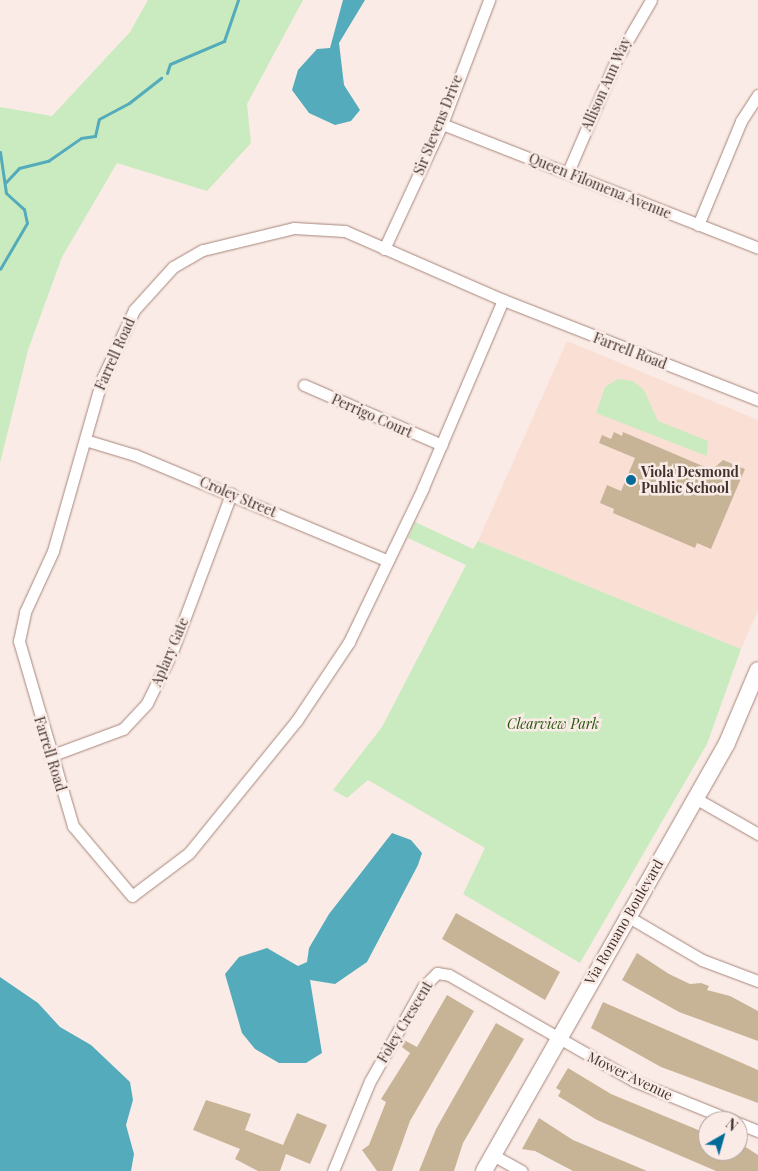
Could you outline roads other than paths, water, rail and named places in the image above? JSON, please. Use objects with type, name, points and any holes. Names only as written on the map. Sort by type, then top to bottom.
[{"type":"street","name":"Sir Stevens Drive","points":[[384,248],[442,124],[489,0]]},
{"type":"street","name":"Allison Ann Way","points":[[568,172],[616,60],[651,0]]},
{"type":"street","points":[[698,225],[741,121],[758,94]]},
{"type":"street","name":"Queen Filomena Avenue","points":[[442,124],[758,248]]},
{"type":"street","name":"Farrell Road","points":[[503,300],[442,445],[349,642],[297,720],[189,853],[132,896],[73,826],[50,756],[19,641],[25,612],[53,550],[102,379],[134,310],[155,282],[182,260],[209,248],[307,227],[345,231],[503,300],[758,400]]},
{"type":"street","name":"Perrigo Court","points":[[304,385],[442,445]]},
{"type":"street","name":"Croley Street","points":[[86,440],[231,494],[388,561]]},
{"type":"street","name":"Aplary Gate","points":[[50,756],[123,729],[147,703],[172,652],[231,494]]},
{"type":"street","name":"Via Romano Boulevard","points":[[484,1171],[491,1154],[695,798],[754,689],[758,670]]},
{"type":"street","points":[[695,798],[758,834]]},
{"type":"street","points":[[627,916],[702,960],[758,982]]},
{"type":"street","name":"Foley Crescent","points":[[333,1171],[370,1081],[424,987],[437,974],[449,975],[557,1038]]},
{"type":"street","name":"Mower Avenue","points":[[557,1038],[654,1091],[707,1111]]},
{"type":"street","points":[[491,1154],[522,1171]]},
{"type":"water","points":[[343,0],[365,0],[339,43],[344,85],[360,110],[351,121],[335,125],[309,113],[292,90],[298,70],[317,49],[330,48]]},
{"type":"water","points":[[392,833],[411,840],[422,853],[418,865],[367,962],[335,984],[310,980],[322,1053],[306,1063],[279,1063],[255,1049],[242,1033],[225,974],[239,957],[267,948],[298,966],[307,962],[309,948],[329,914]]},
{"type":"water","points":[[0,977],[38,1003],[60,1027],[91,1045],[130,1082],[133,1100],[126,1125],[134,1154],[131,1171],[0,1171]]},
{"type":"waterway","points":[[167,73],[170,64],[224,41],[238,0]]},
{"type":"waterway","points":[[6,182],[19,168],[48,161],[81,138],[95,136],[99,119],[129,103],[161,78]]},
{"type":"waterway","points":[[0,152],[6,193],[24,209],[27,223],[0,269]]},
{"type":"place","name":"Viola Desmond Public School","points":[[631,480]]},
{"type":"park label","name":"Clearview Park","points":[[553,724]]}]
